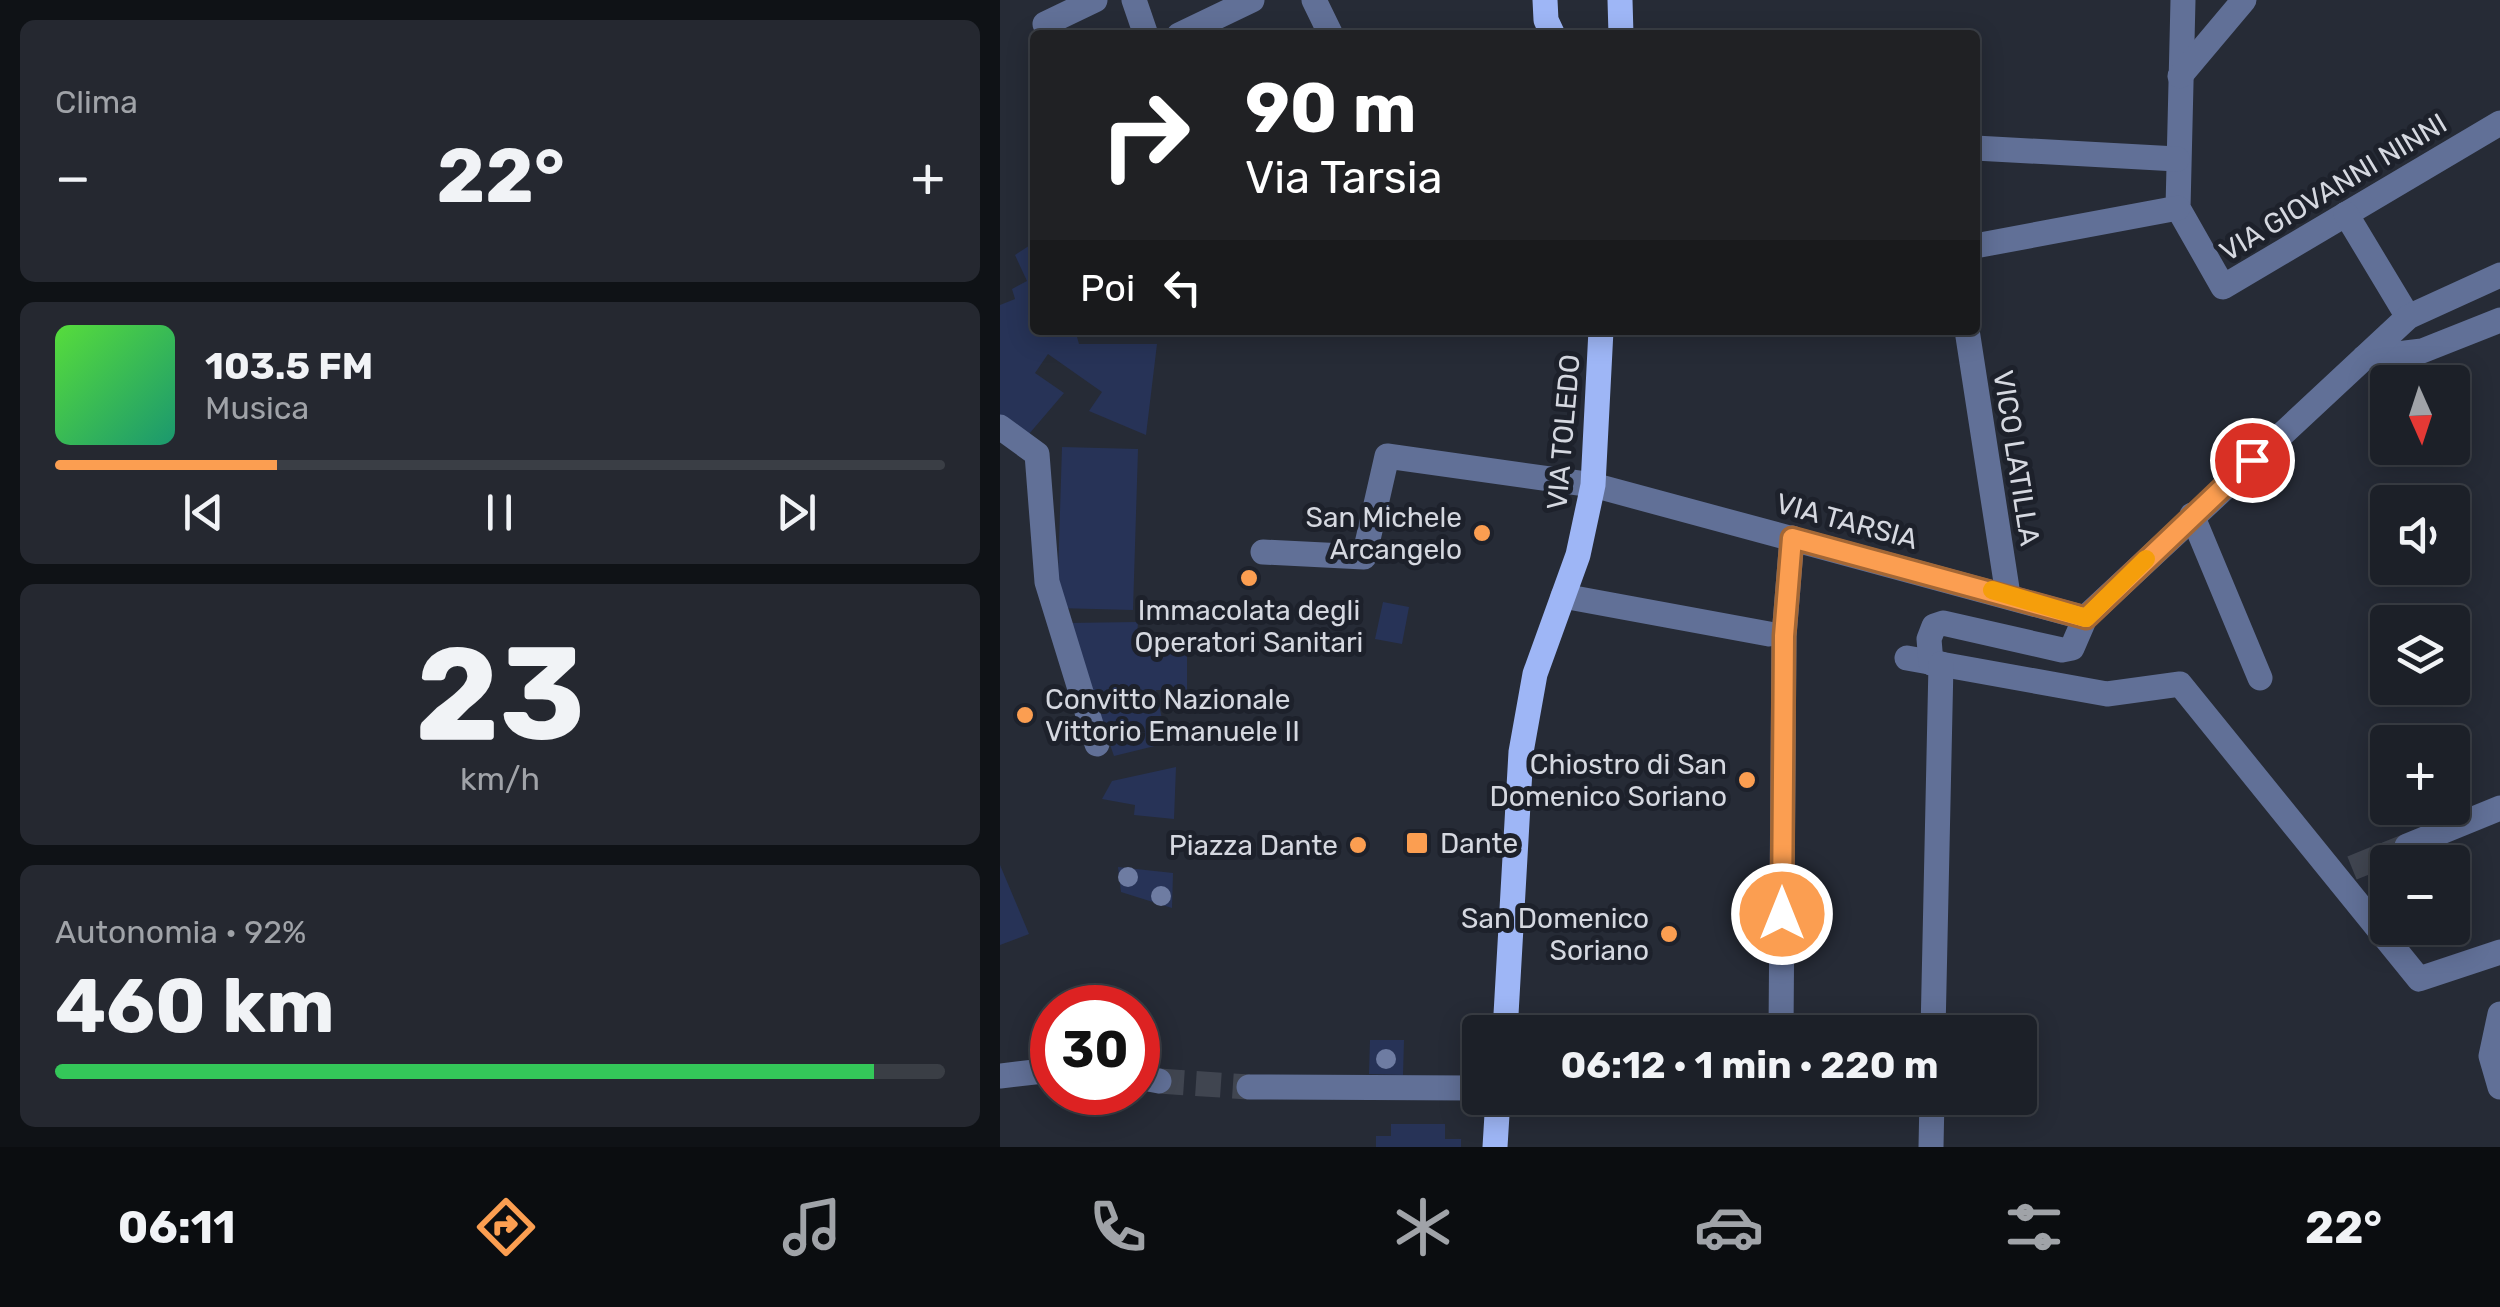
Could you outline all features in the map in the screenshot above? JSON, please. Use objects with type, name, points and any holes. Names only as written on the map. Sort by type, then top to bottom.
[{"type":"main road","points":[[1527,0],[1550,24]]},
{"type":"main road","name":"VIA TOLEDO","points":[[1563,596],[1578,555],[1593,485],[1601,335]]},
{"type":"main road","points":[[1506,1015],[1522,752],[1535,674],[1563,596]]},
{"type":"main road","points":[[1496,1147],[1497,1115]]},
{"type":"street","points":[[1045,24],[1095,0]]},
{"type":"street","points":[[1134,0],[1144,30]]},
{"type":"street","points":[[1189,30],[1252,0]]},
{"type":"street","points":[[1314,0],[1329,30]]},
{"type":"street","points":[[1980,245],[2178,208],[2183,0]]},
{"type":"street","points":[[2180,76],[2244,0]]},
{"type":"street","name":"VIA GIOVANNI NINNI","points":[[2178,208],[2224,287],[2500,123]]},
{"type":"street","points":[[1980,148],[2177,160]]},
{"type":"street","points":[[2346,214],[2408,317]]},
{"type":"street","points":[[1933,1015],[1926,662],[1934,626],[1943,623],[2062,650],[2079,640],[2086,618],[2408,317],[2500,275]]},
{"type":"street","points":[[2364,358],[2422,351],[2500,320]]},
{"type":"street","name":"VICO LATILLA","points":[[1968,335],[2008,595]]},
{"type":"street","points":[[1000,427],[1038,454],[1047,582],[1097,744]]},
{"type":"street","name":"VIA TARSIA","points":[[1264,552],[1364,557],[1387,456],[1593,485],[2086,618]]},
{"type":"street","points":[[2192,515],[2260,678]]},
{"type":"street","points":[[1781,1015],[1784,636],[1792,538]]},
{"type":"street","points":[[1563,596],[1769,634]]},
{"type":"street","points":[[1926,662],[2107,694],[2180,684],[2343,872],[2419,979],[2500,952]]},
{"type":"street","points":[[2409,845],[2500,808]]},
{"type":"street","points":[[2500,1014],[2496,1058],[2500,1087]]},
{"type":"street","points":[[1000,1076],[1030,1073]]},
{"type":"street","points":[[1249,1087],[1462,1088]]},
{"type":"street","points":[[1931,1147],[1932,1115]]},
{"type":"shaded area","points":[[1030,245],[1030,335],[1076,335],[1079,344],[1157,344],[1146,435],[1089,411],[1102,392],[1048,354],[1035,373],[1064,393],[1029,434],[1000,420],[1000,305],[1015,299],[1012,289],[1027,281],[1015,255]]},
{"type":"shaded area","points":[[1062,447],[1138,449],[1133,610],[1057,608]]},
{"type":"shaded area","points":[[1383,602],[1409,607],[1402,644],[1375,639]]},
{"type":"shaded area","points":[[1138,622],[1137,637],[1171,638],[1172,655],[1187,655],[1187,690],[1156,690],[1167,743],[1114,756],[1067,623]]},
{"type":"shaded area","points":[[1176,767],[1174,819],[1134,815],[1135,805],[1102,799],[1112,781]]},
{"type":"shaded area","points":[[1000,865],[1029,934],[1000,945]]},
{"type":"shaded area","points":[[1118,867],[1173,873],[1172,908],[1121,892]]},
{"type":"shaded area","points":[[1370,1040],[1404,1040],[1403,1075],[1369,1074]]},
{"type":"shaded area","points":[[1391,1124],[1445,1124],[1445,1139],[1461,1139],[1461,1147],[1376,1147],[1376,1136],[1391,1136]]},
{"type":"tunnel","points":[[2352,868],[2370,861]]},
{"type":"tunnel","points":[[1160,1081],[1249,1087]]},
{"type":"slow traffic","points":[[1992,590],[2086,618],[2146,559]]},
{"type":"place","name":"San Michele Arcangelo","points":[[1482,533]]},
{"type":"place","name":"Immacolata degli Operatori Sanitari","points":[[1249,578]]},
{"type":"place","name":"Convitto Nazionale Vittorio Emanuele II","points":[[1025,715]]},
{"type":"place","name":"Chiostro di San Domenico Soriano","points":[[1747,780]]},
{"type":"place","name":"Dante","points":[[1417,843]]},
{"type":"place","name":"Piazza Dante","points":[[1358,845]]},
{"type":"place","name":"San Domenico Soriano","points":[[1669,934]]},
{"type":"route","points":[[1782,914],[1784,636],[1792,538],[2086,618],[2252,460]]}]
